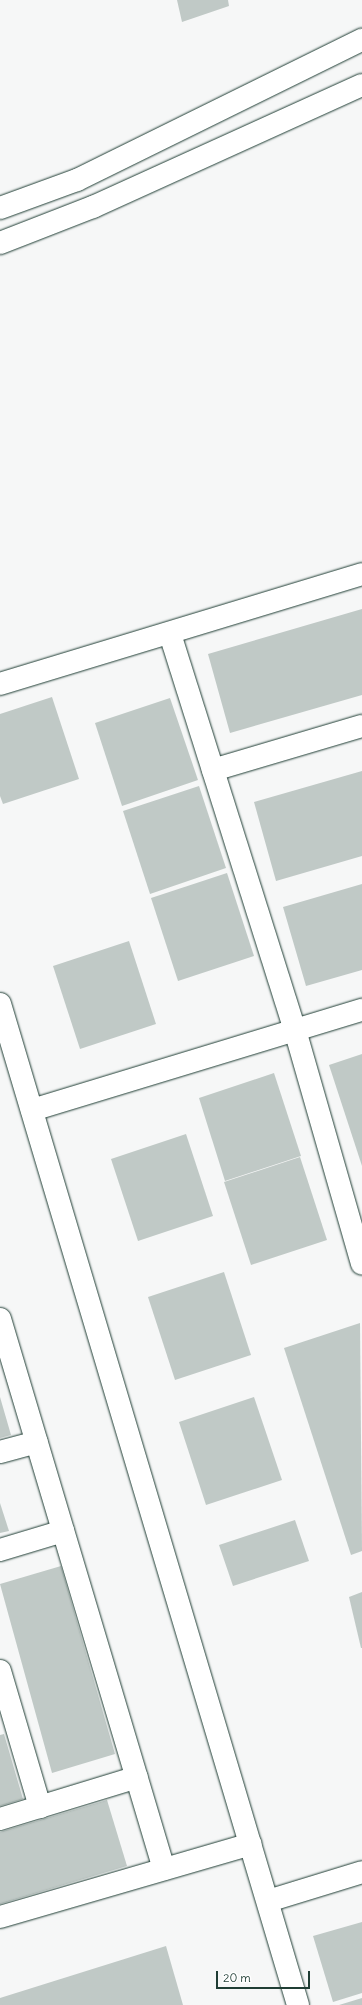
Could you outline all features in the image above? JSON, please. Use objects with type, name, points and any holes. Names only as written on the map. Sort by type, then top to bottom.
[{"type":"street","points":[[362,40],[77,180],[0,208],[8,240],[93,207],[362,85]]},
{"type":"street","points":[[0,684],[170,634],[362,574]]},
{"type":"street","points":[[170,634],[295,1030],[362,1264]]},
{"type":"street","points":[[213,770],[362,726]]},
{"type":"street","points":[[0,1004],[6,1050],[32,1110],[298,2005]]},
{"type":"street","points":[[32,1110],[362,1010]]},
{"type":"street","points":[[0,1319],[164,1870]]},
{"type":"street","points":[[0,1452],[37,1442]]},
{"type":"street","points":[[0,1550],[63,1531]]},
{"type":"street","points":[[0,1671],[40,1807]]},
{"type":"street","points":[[0,1819],[137,1777]]},
{"type":"street","points":[[0,1917],[251,1844]]},
{"type":"street","points":[[268,1901],[362,1872]]},
{"type":"building","points":[[177,0],[228,0],[229,6],[182,22]]},
{"type":"building","points":[[362,609],[362,695],[230,733],[208,654]]},
{"type":"building","points":[[52,697],[79,779],[3,804],[0,796],[0,714]]},
{"type":"building","points":[[170,698],[198,780],[122,806],[95,723]]},
{"type":"building","points":[[362,771],[362,856],[276,881],[254,802]]},
{"type":"building","points":[[199,786],[226,868],[150,894],[123,811]]},
{"type":"building","points":[[227,873],[254,956],[178,981],[151,898]]},
{"type":"building","points":[[362,884],[362,970],[306,986],[283,907]]},
{"type":"building","points":[[129,941],[156,1024],[80,1049],[53,966]]},
{"type":"building","points":[[362,1054],[362,1166],[329,1065]]},
{"type":"building","points":[[274,1073],[301,1156],[225,1181],[199,1098]]},
{"type":"building","points":[[186,1134],[213,1216],[138,1241],[111,1159]]},
{"type":"building","points":[[300,1157],[327,1240],[251,1265],[224,1182]]},
{"type":"building","points":[[224,1272],[251,1355],[175,1380],[148,1297]]},
{"type":"building","points":[[360,1323],[362,1551],[351,1555],[284,1348]]},
{"type":"building","points":[[0,1397],[11,1435],[0,1438]]},
{"type":"building","points":[[254,1397],[282,1480],[206,1505],[179,1422]]},
{"type":"building","points":[[0,1503],[9,1531],[0,1533]]},
{"type":"building","points":[[295,1520],[309,1561],[233,1586],[219,1545]]},
{"type":"building","points":[[61,1566],[115,1754],[52,1773],[0,1584]]},
{"type":"building","points":[[362,1592],[362,1648],[361,1648],[349,1597]]},
{"type":"building","points":[[4,1734],[23,1799],[0,1806],[0,1735]]},
{"type":"building","points":[[107,1800],[127,1866],[0,1904],[0,1832]]},
{"type":"building","points":[[362,1922],[362,1993],[333,2002],[313,1936]]},
{"type":"building","points":[[166,1946],[183,2005],[0,2005],[0,1998]]},
{"type":"building","points":[[362,1998],[362,2005],[339,2005]]}]
